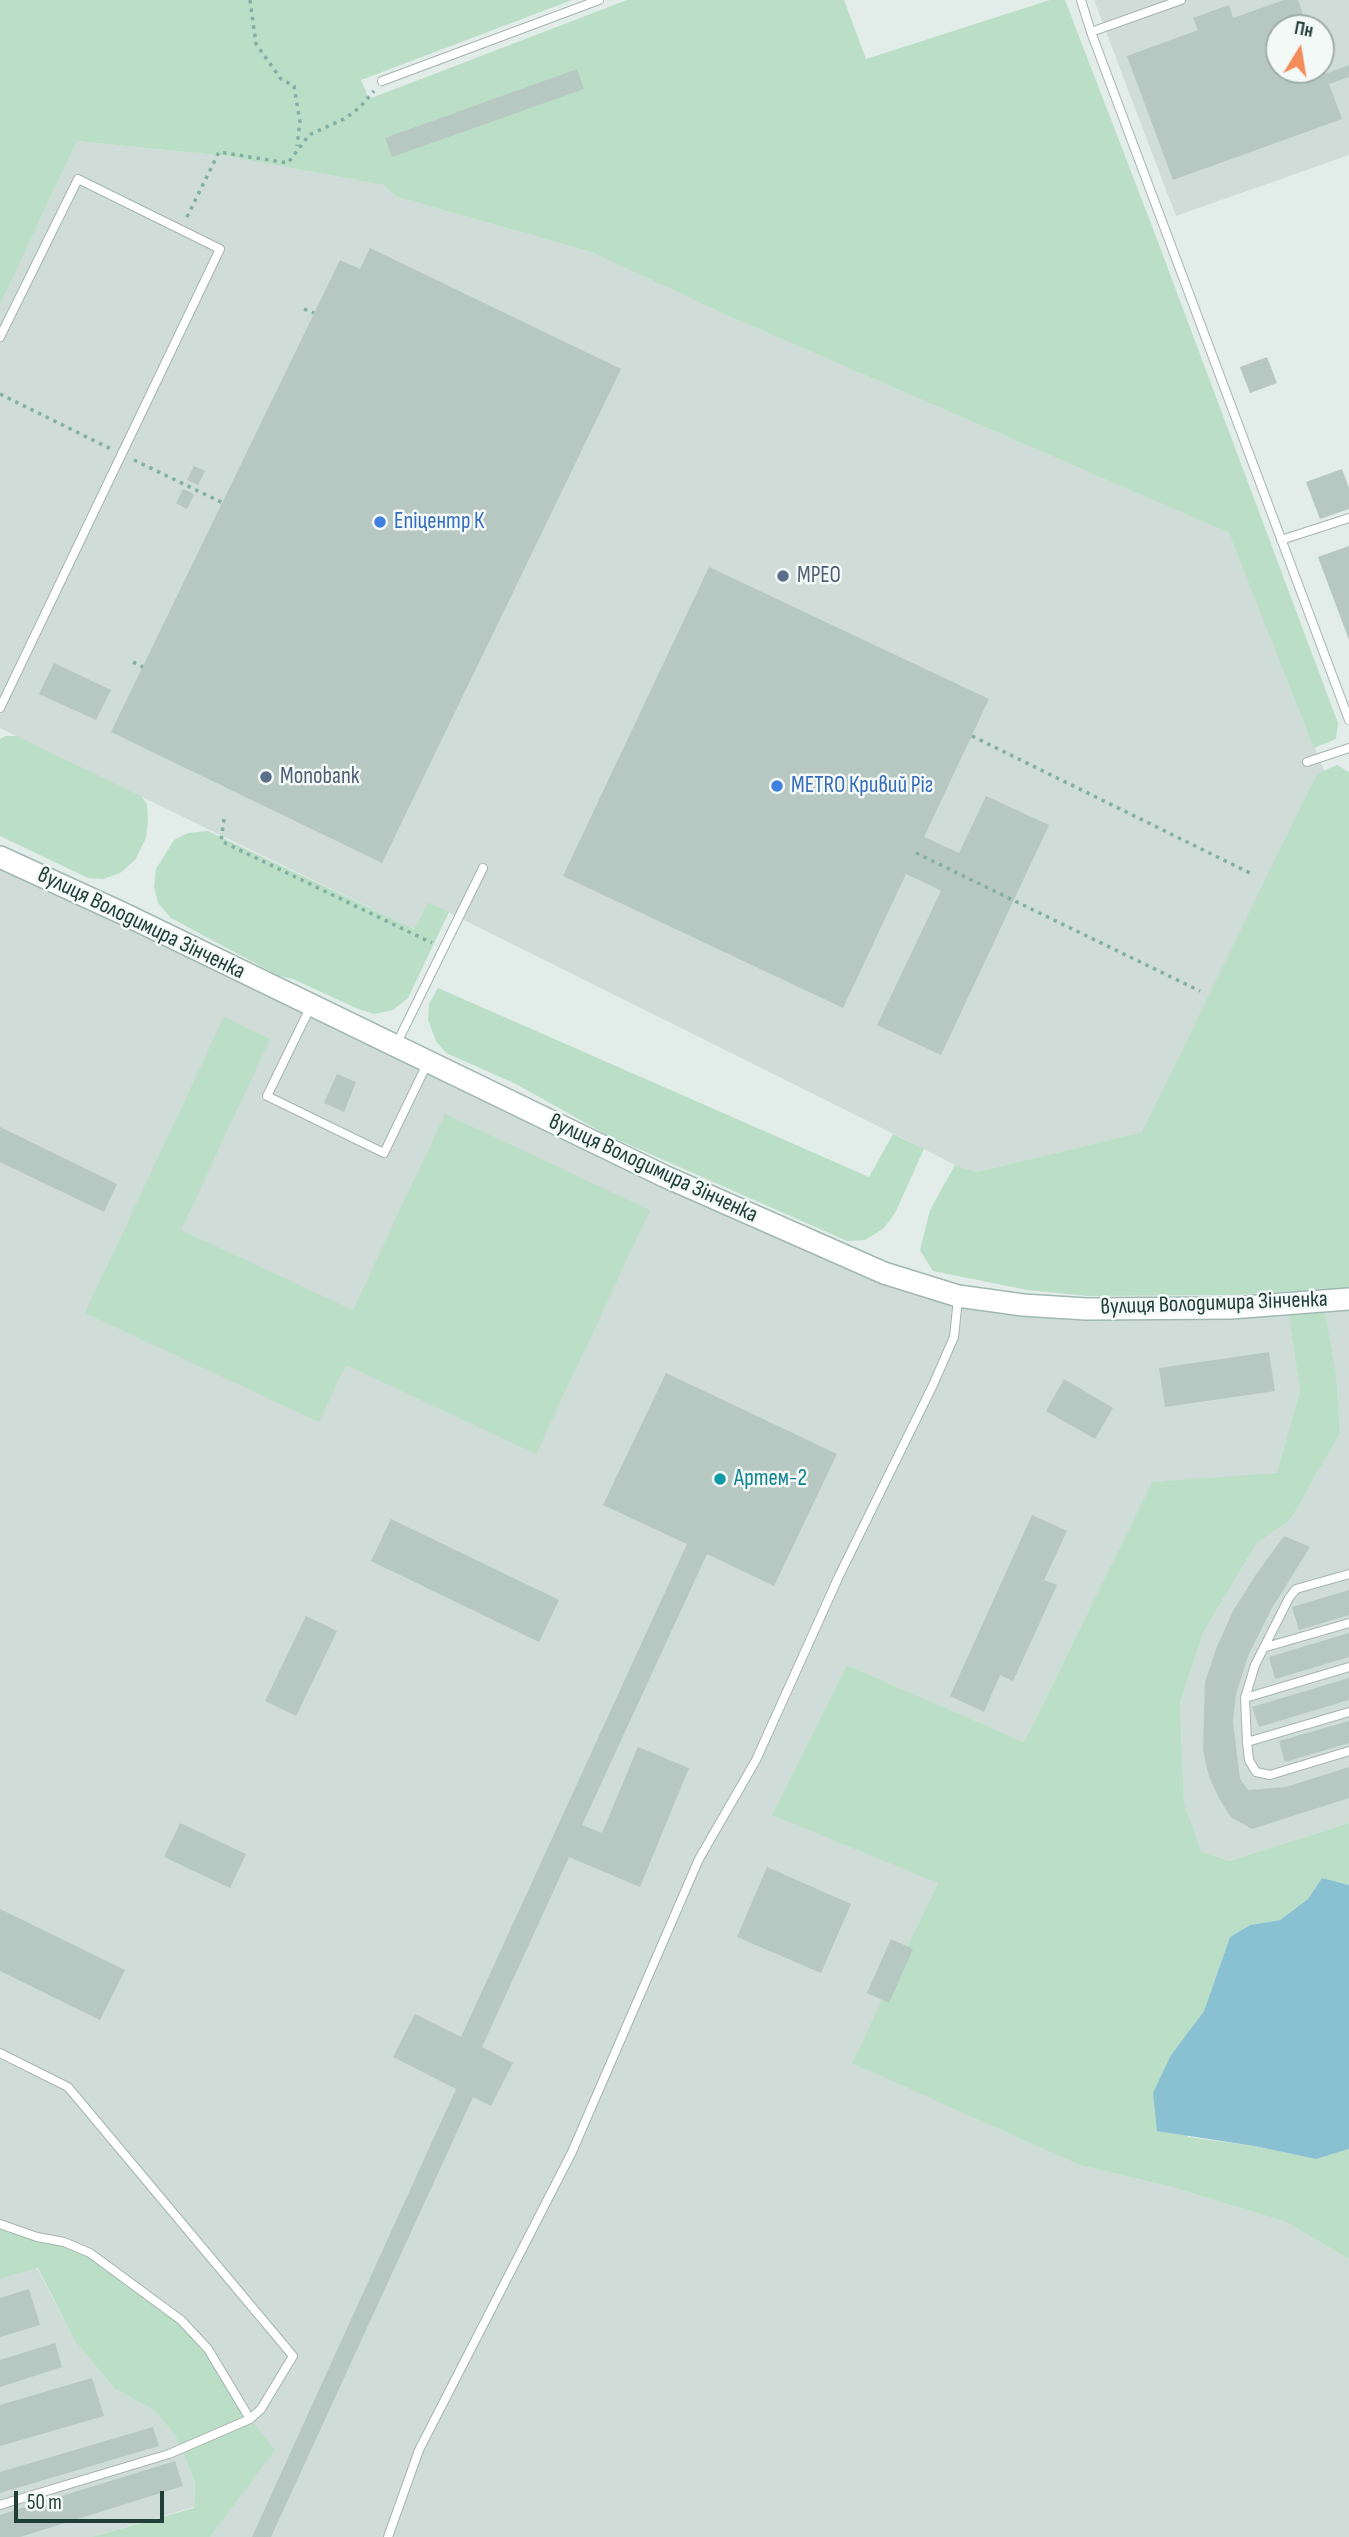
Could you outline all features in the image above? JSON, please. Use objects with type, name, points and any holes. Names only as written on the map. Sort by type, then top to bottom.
[{"type":"main road","name":"вулиця Володимира Зінченка","points":[[0,858],[122,913],[664,1176],[884,1273],[958,1296],[1023,1305],[1086,1309],[1231,1308],[1349,1299]]},
{"type":"lane","points":[[382,81],[599,0]]},
{"type":"lane","points":[[1081,0],[1349,720]]},
{"type":"lane","points":[[1091,32],[1181,0]]},
{"type":"lane","points":[[0,337],[78,179],[220,249],[0,708]]},
{"type":"lane","points":[[1281,540],[1349,518]]},
{"type":"lane","points":[[1307,762],[1349,748]]},
{"type":"lane","points":[[395,1047],[483,868]]},
{"type":"lane","points":[[311,1006],[267,1096],[384,1153],[428,1063]]},
{"type":"lane","points":[[388,2537],[419,2450],[572,2152],[699,1859],[756,1760],[839,1576],[933,1385],[954,1337],[958,1296]]},
{"type":"lane","points":[[1349,1574],[1296,1589],[1255,1665],[1245,1698],[1249,1760],[1256,1772],[1269,1775],[1349,1751]]},
{"type":"lane","points":[[1266,1647],[1349,1623]]},
{"type":"lane","points":[[1245,1698],[1349,1667]]},
{"type":"lane","points":[[1247,1742],[1349,1712]]},
{"type":"lane","points":[[0,2053],[68,2087],[293,2356],[261,2409],[250,2419],[169,2454],[0,2505]]},
{"type":"lane","points":[[0,2224],[37,2237],[64,2242],[90,2253],[181,2320],[208,2349],[250,2419]]},
{"type":"path","points":[[250,0],[256,44],[281,79],[294,86],[300,122],[297,148]]},
{"type":"path","points":[[180,229],[219,152],[289,163],[297,148],[309,135],[332,126],[360,107],[382,81]]},
{"type":"path","points":[[304,309],[314,313]]},
{"type":"path","points":[[133,662],[143,667]]},
{"type":"path","points":[[972,736],[1254,875]]},
{"type":"path","points":[[224,819],[221,841],[443,949]]},
{"type":"path","points":[[916,853],[1200,991]]},
{"type":"shaded area","points":[[1094,0],[1349,0],[1349,155],[1176,216]]},
{"type":"shaded area","points":[[77,141],[226,156],[383,185],[397,197],[591,252],[724,314],[1229,533],[1324,770],[1349,1082],[977,1172],[955,1165],[428,902],[414,929],[0,728],[0,305]]},
{"type":"shaded area","points":[[0,857],[664,1176],[958,1296],[1287,1304],[1300,1391],[1277,1474],[1152,1482],[1024,1742],[847,1665],[938,1883],[853,2063],[1079,2165],[1175,2188],[1286,2222],[1349,2259],[1349,2537],[210,2537],[274,2450],[0,2224]]},
{"type":"shaded area","points":[[1349,1299],[1349,1823],[1229,1861],[1201,1851],[1184,1802],[1180,1703],[1204,1631],[1256,1544],[1291,1519],[1340,1433],[1336,1371],[1323,1301]]},
{"type":"shaded area","points":[[37,2268],[75,2341],[115,2389],[154,2410],[175,2435],[195,2482],[194,2507],[91,2537],[0,2537],[0,2279]]},
{"type":"green space","points":[[0,0],[572,0],[361,80],[369,99],[627,0],[844,0],[866,59],[1050,0],[1065,0],[1338,723],[1336,739],[1314,748],[1229,533],[724,314],[591,252],[397,197],[383,185],[226,156],[77,141],[0,305]]},
{"type":"green space","points":[[17,736],[141,796],[147,804],[148,820],[146,838],[135,860],[120,873],[103,879],[88,878],[0,836],[0,739]]},
{"type":"green space","points":[[1337,765],[1349,772],[1349,1288],[1233,1295],[1087,1296],[1027,1290],[933,1271],[920,1250],[930,1210],[955,1165],[977,1172],[1142,1132],[1317,774]]},
{"type":"green space","points":[[208,831],[414,929],[428,902],[449,912],[408,998],[393,1010],[374,1014],[356,1008],[293,979],[279,976],[171,918],[158,903],[154,887],[156,869],[174,840],[188,833]]},
{"type":"green space","points":[[438,988],[869,1177],[893,1134],[924,1149],[895,1213],[884,1228],[865,1240],[847,1241],[607,1135],[516,1084],[446,1053],[436,1041],[428,1020],[429,1004]]},
{"type":"green space","points":[[224,1017],[270,1039],[181,1230],[353,1310],[445,1114],[650,1210],[536,1454],[346,1365],[319,1422],[85,1313]]},
{"type":"green space","points":[[1323,1301],[1336,1371],[1340,1433],[1291,1519],[1256,1544],[1204,1631],[1180,1703],[1184,1802],[1201,1851],[1229,1861],[1349,1823],[1349,1885],[1322,1878],[1308,1899],[1280,1920],[1250,1925],[1230,1937],[1204,2011],[1171,2055],[1188,2137],[1254,2146],[1316,2159],[1349,2149],[1349,2259],[1286,2222],[1175,2188],[1079,2165],[852,2063],[938,1883],[772,1815],[847,1665],[1024,1742],[1152,1482],[1277,1473],[1300,1391],[1287,1304]]},
{"type":"green space","points":[[0,2224],[64,2242],[129,2280],[208,2349],[250,2419],[275,2450],[210,2537],[91,2537],[194,2508],[195,2482],[175,2435],[154,2410],[115,2389],[75,2341],[38,2268],[0,2279]]},
{"type":"water","points":[[1322,1878],[1349,1885],[1349,2149],[1316,2159],[1157,2131],[1153,2093],[1171,2055],[1204,2011],[1230,1937],[1250,1925],[1280,1920],[1308,1899]]},
{"type":"building","points":[[1284,0],[1298,0],[1303,14],[1265,14],[1265,84],[1329,84],[1342,119],[1173,180],[1127,56],[1198,30],[1193,18],[1229,5],[1233,18]]},
{"type":"building","points":[[1349,65],[1349,77],[1335,82],[1335,70]]},
{"type":"building","points":[[577,69],[584,89],[392,157],[385,138]]},
{"type":"building","points":[[370,248],[621,369],[382,863],[111,732],[340,260],[360,269]]},
{"type":"building","points":[[1267,357],[1277,383],[1250,393],[1240,367]]},
{"type":"building","points":[[194,466],[205,471],[198,485],[187,480]]},
{"type":"building","points":[[1342,469],[1349,488],[1349,509],[1320,519],[1306,482]]},
{"type":"building","points":[[183,489],[194,494],[187,509],[176,503]]},
{"type":"building","points":[[1349,546],[1349,640],[1318,557]]},
{"type":"building","name":"METRO Кривий Ріг","points":[[709,567],[989,699],[924,837],[959,853],[986,796],[1049,825],[941,1055],[877,1025],[941,891],[938,889],[906,874],[843,1008],[563,876]]},
{"type":"building","points":[[54,663],[111,690],[96,720],[39,694]]},
{"type":"building","points":[[337,1074],[356,1082],[344,1112],[324,1103]]},
{"type":"building","points":[[0,1127],[117,1184],[104,1212],[0,1162]]},
{"type":"building","points":[[1269,1352],[1275,1391],[1165,1407],[1159,1368]]},
{"type":"building","points":[[666,1373],[837,1454],[774,1586],[707,1554],[582,1825],[602,1833],[638,1747],[689,1768],[640,1887],[569,1857],[482,2047],[513,2063],[491,2106],[473,2097],[271,2537],[252,2537],[456,2089],[393,2057],[415,2014],[461,2037],[687,1544],[603,1505]]},
{"type":"building","points":[[1064,1379],[1113,1408],[1095,1439],[1046,1411]]},
{"type":"building","points":[[1032,1515],[1067,1531],[1044,1580],[1057,1585],[1013,1681],[1000,1675],[984,1712],[950,1696]]},
{"type":"building","points":[[391,1519],[559,1600],[539,1642],[371,1561]]},
{"type":"building","points":[[1284,1536],[1310,1547],[1272,1608],[1248,1656],[1236,1694],[1233,1722],[1240,1779],[1248,1790],[1286,1787],[1349,1767],[1349,1798],[1252,1829],[1231,1817],[1209,1777],[1203,1750],[1205,1682],[1233,1611]]},
{"type":"building","points":[[1349,1590],[1349,1615],[1299,1630],[1292,1607]]},
{"type":"building","points":[[306,1616],[337,1631],[296,1716],[265,1701]]},
{"type":"building","points":[[1349,1633],[1349,1657],[1275,1679],[1269,1657]]},
{"type":"building","points":[[1349,1678],[1349,1700],[1259,1727],[1252,1707]]},
{"type":"building","points":[[1349,1721],[1349,1743],[1285,1762],[1279,1741]]},
{"type":"building","points":[[180,1823],[246,1854],[230,1888],[164,1857]]},
{"type":"building","points":[[767,1867],[851,1904],[821,1973],[737,1937]]},
{"type":"building","points":[[0,1909],[125,1970],[100,2020],[0,1971]]},
{"type":"building","points":[[891,1939],[913,1949],[889,2003],[867,1993]]},
{"type":"building","points":[[29,2289],[40,2325],[0,2337],[0,2298]]},
{"type":"building","points":[[55,2343],[62,2367],[0,2387],[0,2360]]},
{"type":"building","points":[[92,2378],[104,2416],[0,2446],[0,2405]]},
{"type":"building","points":[[153,2427],[159,2446],[0,2493],[0,2472]]},
{"type":"building","points":[[175,2461],[183,2486],[20,2537],[0,2537],[0,2515]]},
{"type":"place","name":"Епіцентр К","points":[[380,522]]},
{"type":"place","name":"МРЕО","points":[[783,576]]},
{"type":"place","name":"Monobank","points":[[266,777]]},
{"type":"place","name":"METRO Кривий Ріг","points":[[777,786]]},
{"type":"place","name":"Артем-2","points":[[720,1479]]}]
